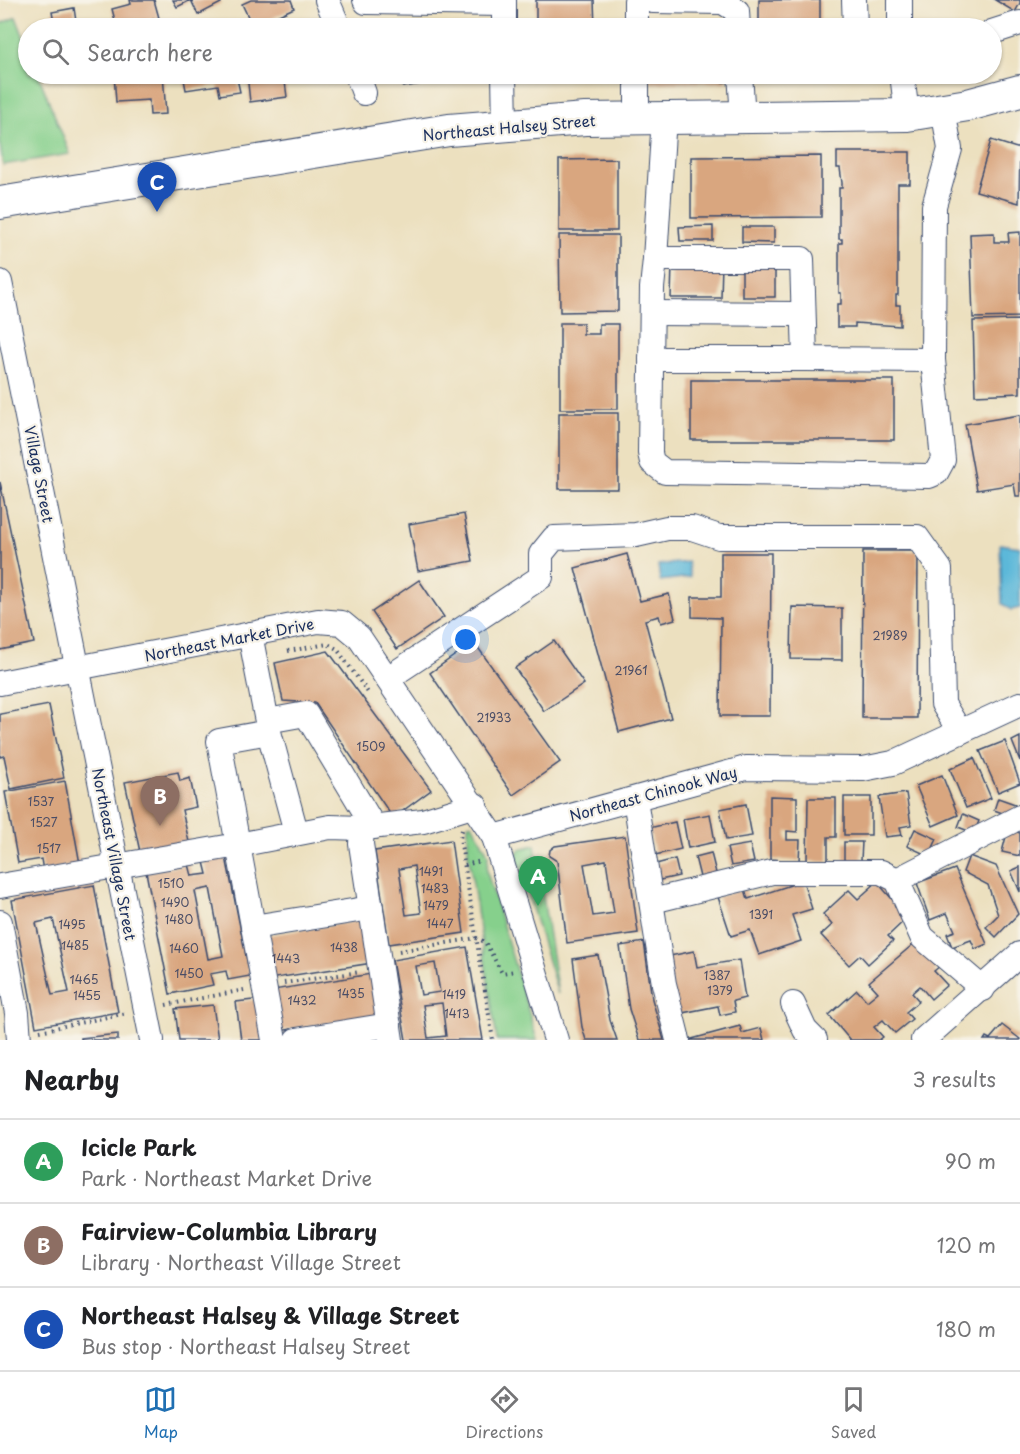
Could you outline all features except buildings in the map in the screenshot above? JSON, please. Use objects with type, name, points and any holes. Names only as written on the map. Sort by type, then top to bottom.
[{"type":"main road","name":"Northeast Halsey Street","points":[[0,203],[384,139],[506,125],[651,118],[907,115],[1020,91]]},
{"type":"street","points":[[327,0],[335,18]]},
{"type":"street","points":[[365,0],[366,2],[504,2],[504,18]]},
{"type":"street","points":[[854,0],[855,18]]},
{"type":"street","points":[[900,0],[900,18]]},
{"type":"street","points":[[639,18],[645,1],[723,1],[737,11],[737,18]]},
{"type":"street","points":[[1002,29],[1020,23]]},
{"type":"street","points":[[504,84],[506,125]]},
{"type":"street","points":[[640,84],[651,118],[656,259],[651,313],[650,453],[651,462],[665,472],[929,476],[936,473],[943,460],[933,360],[934,206],[950,149],[943,109]]},
{"type":"street","points":[[740,84],[742,117]]},
{"type":"street","points":[[903,84],[907,115]]},
{"type":"street","points":[[656,259],[801,259],[805,359]]},
{"type":"street","name":"Village Street","points":[[0,282],[77,668]]},
{"type":"street","points":[[651,313],[803,314]]},
{"type":"street","points":[[651,359],[933,360]]},
{"type":"street","points":[[388,678],[541,577],[541,554],[554,538],[636,535],[667,528],[692,528],[719,537],[917,537],[940,569],[943,704],[960,732]]},
{"type":"street","name":"Northeast Market Drive","points":[[0,683],[318,621],[342,623],[359,637],[475,805]]},
{"type":"street","points":[[250,634],[268,726],[296,832]]},
{"type":"street","name":"Northeast Village Street","points":[[77,668],[152,1040]]},
{"type":"street","name":"Northeast Chinook Way","points":[[494,837],[746,768],[863,769],[893,763],[1020,704]]},
{"type":"street","points":[[274,1040],[219,741],[306,714],[368,828]]},
{"type":"street","points":[[635,799],[664,984],[678,1040]]},
{"type":"street","points":[[0,886],[116,864],[238,845],[296,832],[330,827],[368,828],[423,821],[475,805],[494,837],[555,1040]]},
{"type":"street","points":[[897,880],[1020,817]]},
{"type":"street","points":[[296,1040],[390,1033],[361,844],[368,828]]},
{"type":"street","points":[[652,901],[772,872],[881,872],[897,880],[922,937],[983,989]]},
{"type":"street","points":[[253,927],[371,908]]},
{"type":"street","points":[[0,922],[19,1038]]},
{"type":"street","points":[[923,1040],[1020,954]]},
{"type":"street","points":[[793,1004],[805,1030],[815,1040]]},
{"type":"path","points":[[19,1038],[264,986],[372,970],[389,952],[476,938],[485,942],[502,973],[534,967]]},
{"type":"green space","points":[[16,17],[18,22],[18,84],[42,84],[70,154],[3,165],[0,145],[0,24]]},
{"type":"green space","points":[[472,823],[488,854],[487,872],[537,1040],[497,1040],[468,852],[468,824]]},
{"type":"green space","points":[[535,845],[558,994],[516,854],[520,849]]},
{"type":"water","points":[[1000,544],[1020,547],[1020,608],[1011,610],[1002,603]]},
{"type":"water","points":[[688,562],[690,577],[660,581],[658,565]]},
{"type":"place","name":"Northeast Halsey & Village Street","points":[[157,212]]},
{"type":"place","name":"Fairview-Columbia Library","points":[[160,826]]},
{"type":"place","name":"Icicle Park","points":[[538,906]]}]
